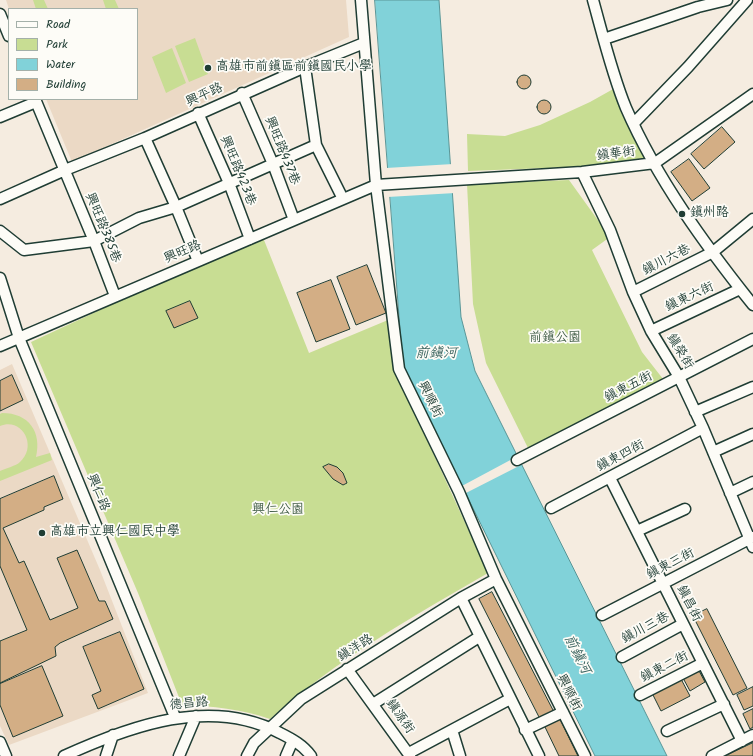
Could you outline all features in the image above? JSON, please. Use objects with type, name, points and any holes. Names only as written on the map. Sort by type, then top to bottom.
[{"type":"street","name":"興順街","points":[[361,0],[376,185],[400,369],[460,491],[496,579],[585,756]]},
{"type":"street","points":[[593,0],[621,94],[634,123],[655,163],[683,210],[740,290],[753,305]]},
{"type":"street","points":[[604,39],[698,7],[727,0]]},
{"type":"street","points":[[634,123],[688,67],[747,0]]},
{"type":"street","points":[[0,14],[8,34]]},
{"type":"street","name":"興平路","points":[[0,199],[364,43]]},
{"type":"street","points":[[305,67],[316,145],[343,199]]},
{"type":"street","name":"興旺路437巷","points":[[242,94],[294,220]]},
{"type":"street","name":"鎮華街","points":[[376,185],[582,172],[655,163],[753,94]]},
{"type":"street","points":[[0,117],[36,101]]},
{"type":"street","name":"興旺路385巷","points":[[36,101],[115,296]]},
{"type":"street","name":"興旺路423巷","points":[[198,113],[229,183],[250,239]]},
{"type":"street","points":[[145,138],[176,206],[198,261]]},
{"type":"street","points":[[0,231],[24,250],[94,241],[139,218],[176,206],[316,145]]},
{"type":"street","name":"鎮榮街","points":[[582,172],[610,230],[651,331],[679,377],[752,541]]},
{"type":"street","name":"興旺路","points":[[0,346],[376,185]]},
{"type":"street","name":"鎮川六巷","points":[[634,292],[713,252],[753,219]]},
{"type":"street","name":"興仁路","points":[[0,279],[19,338],[175,717]]},
{"type":"street","name":"鎮東六街","points":[[651,331],[740,290]]},
{"type":"street","name":"鎮東五街","points":[[517,460],[753,339]]},
{"type":"street","points":[[695,412],[753,387]]},
{"type":"street","name":"鎮東四街","points":[[551,508],[703,428]]},
{"type":"street","points":[[713,452],[753,434]]},
{"type":"street","name":"鎮昌街","points":[[610,478],[742,741]]},
{"type":"street","points":[[730,494],[753,482]]},
{"type":"street","points":[[636,531],[685,508]]},
{"type":"street","name":"鎮東三街","points":[[602,615],[752,541]]},
{"type":"street","name":"鎮洋路","points":[[247,756],[254,743],[269,727],[301,699],[461,598],[496,579]]},
{"type":"street","points":[[461,598],[538,756]]},
{"type":"street","name":"鎮川三巷","points":[[622,657],[683,624]]},
{"type":"street","name":"鎮源街","points":[[479,637],[374,704],[409,754],[510,699]]},
{"type":"street","name":"鎮東二街","points":[[640,695],[703,663]]},
{"type":"street","points":[[347,669],[374,704]]},
{"type":"street","points":[[667,731],[724,704]]},
{"type":"street","points":[[525,730],[563,712]]},
{"type":"street","points":[[179,756],[196,716]]},
{"type":"street","name":"德昌路","points":[[64,756],[114,735],[175,717],[196,716],[221,716],[245,720],[269,727],[293,740],[307,754]]},
{"type":"street","points":[[452,730],[460,756]]},
{"type":"street","points":[[106,756],[114,735]]},
{"type":"street","points":[[712,756],[753,735]]},
{"type":"street","points":[[286,756],[293,740]]},
{"type":"street","points":[[0,742],[6,756]]},
{"type":"shaded area","name":"高雄市前鎮區前鎮國民小學","points":[[6,0],[346,0],[349,37],[72,162],[46,100],[138,100],[138,8],[9,8]]},
{"type":"shaded area","name":"高雄市立興仁國民中學","points":[[12,364],[100,570],[148,693],[9,745],[0,726],[0,370]]},
{"type":"green space","points":[[33,0],[44,0],[48,8],[36,8]]},
{"type":"green space","points":[[103,0],[115,0],[119,8],[106,8]]},
{"type":"green space","points":[[195,38],[208,74],[189,82],[175,46]]},
{"type":"green space","points":[[172,48],[186,83],[166,93],[152,57]]},
{"type":"green space","points":[[615,88],[653,164],[468,171],[467,134],[505,136],[540,125],[590,102]]},
{"type":"green space","name":"前鎮公園","points":[[569,180],[610,237],[592,250],[642,352],[663,379],[528,448],[486,363],[473,304],[467,184]]},
{"type":"green space","name":"興仁公園","points":[[262,235],[309,353],[388,320],[397,374],[488,573],[375,640],[348,658],[321,677],[270,719],[227,709],[182,705],[138,593],[31,342]]},
{"type":"green space","points":[[0,414],[20,416],[26,420],[35,432],[37,440],[36,457],[50,453],[52,460],[0,481],[0,471],[20,462],[28,448],[25,435],[21,429],[8,424],[0,426]]},
{"type":"water","name":"前鎮河","points":[[375,0],[439,0],[461,317],[475,371],[667,756],[595,756],[403,366]]},
{"type":"pier","points":[[453,164],[455,193],[388,197],[386,168]]},
{"type":"pier","points":[[516,457],[519,466],[464,494],[460,487]]},
{"type":"building","points":[[521,75],[527,75],[531,79],[531,85],[527,89],[521,89],[517,85],[517,79]]},
{"type":"building","points":[[541,100],[547,100],[551,104],[551,110],[547,114],[541,114],[537,110],[537,104]]},
{"type":"building","points":[[722,127],[735,142],[704,169],[691,154]]},
{"type":"building","points":[[689,159],[710,188],[692,201],[671,172]]},
{"type":"building","points":[[367,265],[386,313],[356,325],[337,277]]},
{"type":"building","points":[[331,280],[350,329],[316,342],[297,293]]},
{"type":"building","points":[[190,301],[198,318],[174,328],[166,311]]},
{"type":"building","points":[[12,375],[23,400],[0,411],[0,381]]},
{"type":"building","points":[[329,464],[337,467],[343,473],[347,483],[343,485],[333,479],[323,467]]},
{"type":"building","points":[[54,476],[63,499],[44,507],[44,510],[3,528],[19,563],[24,561],[50,620],[78,608],[57,558],[77,550],[99,601],[105,601],[113,619],[60,643],[55,647],[56,656],[0,683],[0,641],[27,630],[0,566],[0,499]]},
{"type":"building","points":[[492,592],[554,712],[540,719],[479,599]]},
{"type":"building","points":[[707,609],[747,688],[733,695],[693,616]]},
{"type":"building","points":[[120,632],[144,689],[98,709],[92,695],[101,691],[83,647]]},
{"type":"building","points":[[42,666],[63,716],[13,737],[0,705],[0,684]]},
{"type":"building","points":[[698,669],[705,682],[690,691],[683,678]]},
{"type":"building","points":[[681,679],[690,696],[661,711],[652,693]]},
{"type":"building","points":[[753,687],[753,706],[744,710],[737,695]]},
{"type":"building","points":[[753,709],[753,727],[750,729],[743,714]]},
{"type":"building","points":[[560,719],[578,756],[559,756],[545,727]]},
{"type":"building","points":[[753,743],[753,756],[725,756]]},
{"type":"place","name":"高雄市前鎮區前鎮國民小學","points":[[208,68]]},
{"type":"place","name":"鎮州路","points":[[682,214]]},
{"type":"place","name":"高雄市立興仁國民中學","points":[[42,533]]}]
